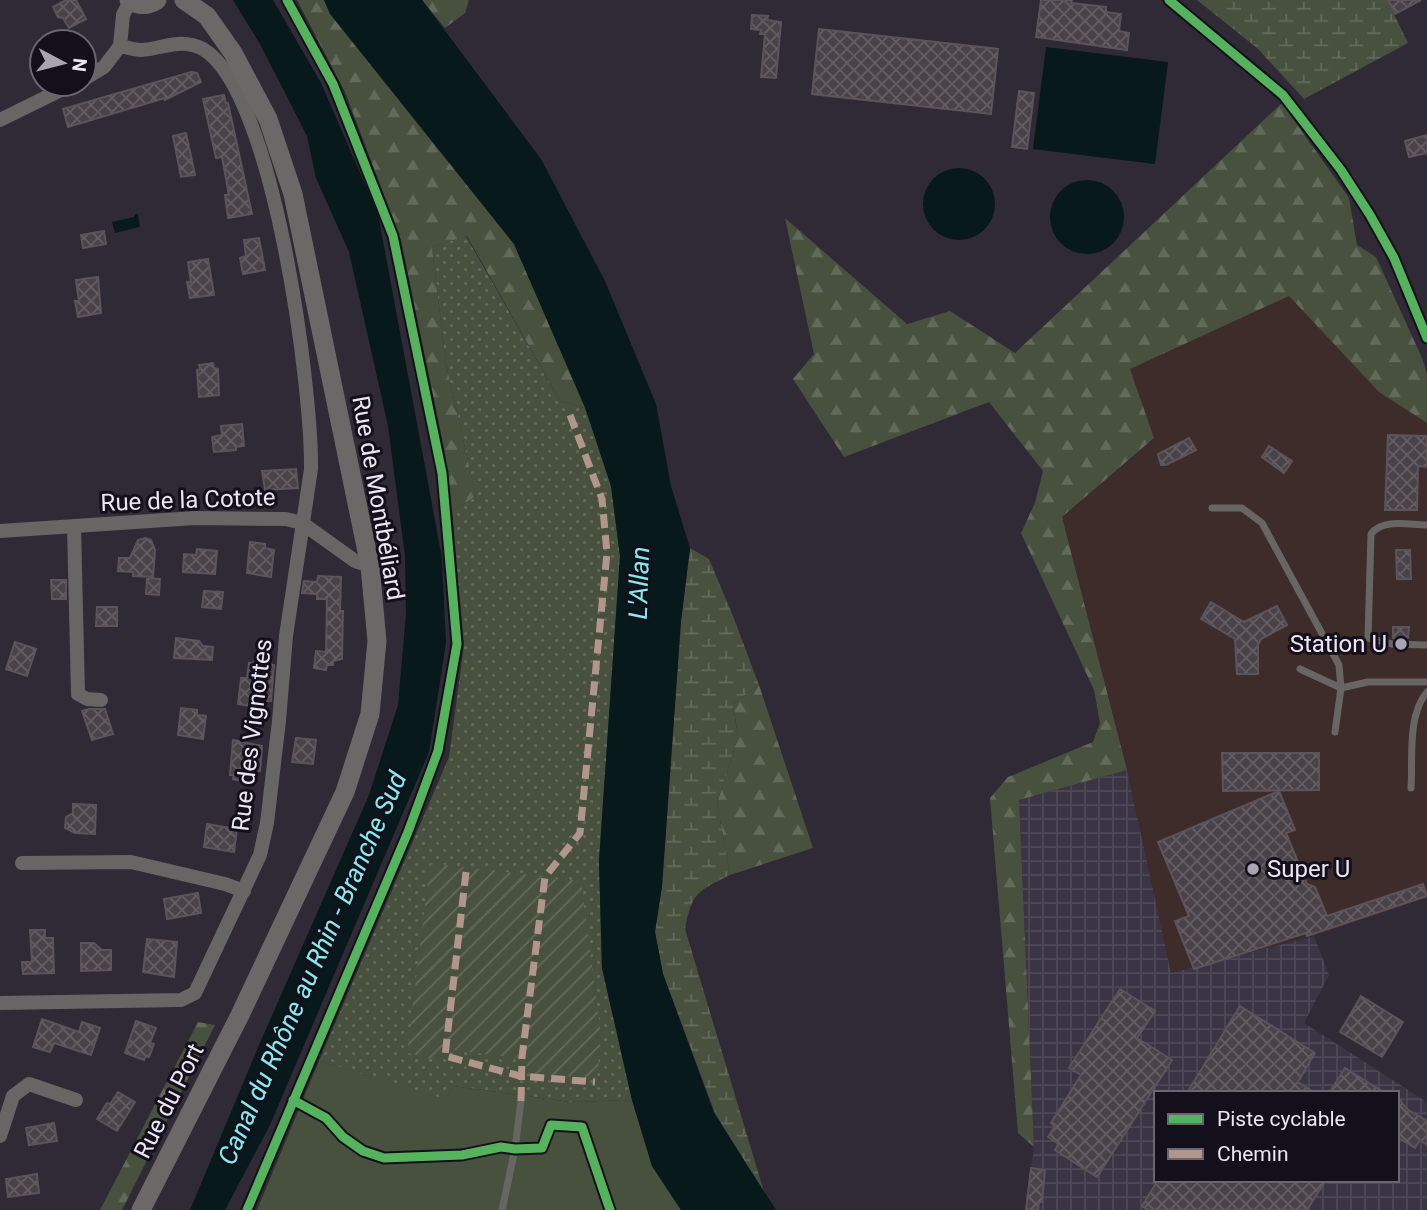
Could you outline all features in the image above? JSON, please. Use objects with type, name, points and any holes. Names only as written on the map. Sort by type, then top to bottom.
[{"type":"main road","points":[[130,1],[147,5],[157,0]]},
{"type":"main road","name":"Rue de Montbéliard","points":[[184,0],[207,16],[233,53],[268,119],[293,194],[370,566],[377,641],[370,714],[345,792],[240,1015]]},
{"type":"main road","name":"Rue du Port","points":[[141,1210],[240,1015]]},
{"type":"street","points":[[98,70],[120,46],[123,15],[130,1]]},
{"type":"street","name":"Rue des Vignottes","points":[[0,1003],[188,998],[195,993],[244,891],[260,855],[267,823],[286,636],[311,469],[312,442],[295,304],[273,191],[261,149],[242,102],[221,64],[202,49],[182,42],[143,50],[120,46]]},
{"type":"street","points":[[0,120],[45,98]]},
{"type":"street","name":"Rue de la Cotote","points":[[0,531],[195,518],[286,520],[302,523]]},
{"type":"street","points":[[302,523],[355,561],[370,566]]},
{"type":"street","name":"Rue de la Cotote","points":[[74,527],[78,694],[88,699],[101,700]]},
{"type":"street","points":[[22,863],[131,862],[244,891]]},
{"type":"street","points":[[0,1136],[13,1096],[29,1084],[76,1100]]},
{"type":"lane","points":[[1212,508],[1242,508],[1262,523],[1339,665],[1340,688],[1335,732]]},
{"type":"lane","points":[[1427,525],[1385,524],[1371,534],[1368,638],[1392,644],[1427,645]]},
{"type":"lane","points":[[1300,669],[1340,688],[1368,682],[1427,682]]},
{"type":"lane","points":[[1411,788],[1415,714],[1419,702],[1427,692]]},
{"type":"lane","points":[[502,1210],[515,1149],[520,1101]]},
{"type":"shaded area","points":[[1289,296],[1379,392],[1427,423],[1427,898],[1314,936],[1171,973],[1127,770],[1062,517],[1154,439],[1130,369]]},
{"type":"shaded area","points":[[1127,770],[1171,973],[1314,936],[1329,975],[1304,1023],[1427,1102],[1427,1210],[1025,1210],[1034,1147],[1019,800]]},
{"type":"green space","points":[[297,0],[324,0],[331,14],[514,244],[585,408],[560,401],[467,236],[432,247],[446,364],[476,496],[452,511],[445,453],[401,240],[345,92]]},
{"type":"green space","points":[[422,0],[469,0],[465,13],[445,28]]},
{"type":"green space","points":[[1197,0],[1387,0],[1408,43],[1304,99],[1257,48]]},
{"type":"green space","points":[[1282,103],[1349,198],[1357,245],[1376,257],[1422,358],[1427,374],[1427,423],[1379,392],[1289,296],[1130,369],[1154,438],[1062,517],[1127,770],[1019,800],[1034,1147],[1018,1133],[990,798],[1008,777],[1093,742],[1100,723],[1094,690],[1021,533],[1035,503],[1043,471],[989,402],[844,457],[793,379],[814,354],[785,218],[907,324],[950,311],[1015,353]]},
{"type":"green space","points":[[466,236],[560,401],[585,408],[611,486],[620,556],[599,861],[602,968],[632,1100],[570,1102],[453,1086],[445,1100],[319,1061],[449,757],[464,645],[452,511],[476,496],[446,364],[432,247]]},
{"type":"green space","points":[[690,548],[709,559],[759,685],[733,704],[738,737],[717,803],[730,875],[698,894],[690,907],[685,929],[765,1195],[715,1113],[663,974],[655,932],[662,886],[681,621]]},
{"type":"green space","points":[[759,685],[813,848],[730,875],[717,803],[738,737],[733,704]]},
{"type":"green space","points":[[430,863],[581,881],[601,1035],[597,1079],[526,1073],[527,1059],[444,1049],[440,1061],[407,1053]]},
{"type":"green space","points":[[198,1022],[215,1025],[122,1210],[100,1210]]},
{"type":"green space","points":[[319,1061],[445,1099],[453,1086],[570,1102],[632,1100],[652,1166],[681,1210],[257,1210]]},
{"type":"water","name":"Canal du Rhône au Rhin - Branche Sud","points":[[233,0],[273,0],[321,83],[378,214],[442,558],[446,643],[429,752],[270,1125],[225,1210],[190,1210],[369,795],[398,705],[406,614],[405,556],[388,426],[349,252],[316,178],[307,136],[260,44]]},
{"type":"water","name":"L'Allan","points":[[324,0],[422,0],[541,159],[605,281],[656,404],[671,486],[690,548],[681,621],[662,886],[655,932],[663,974],[714,1113],[776,1210],[681,1210],[652,1166],[632,1100],[602,968],[599,861],[620,556],[611,486],[585,407],[514,244],[330,14]]},
{"type":"water","points":[[1046,47],[1168,62],[1155,164],[1033,149]]},
{"type":"water","points":[[966,168],[985,178],[993,190],[993,218],[985,230],[973,238],[952,240],[933,230],[925,218],[923,197],[933,178],[945,170]]},
{"type":"water","points":[[1087,180],[1101,183],[1113,191],[1121,203],[1124,217],[1121,231],[1113,243],[1101,251],[1087,254],[1073,251],[1061,243],[1053,231],[1050,217],[1053,203],[1061,191],[1073,183]]},
{"type":"water","points":[[138,214],[140,227],[115,233],[112,222],[134,217]]},
{"type":"building","points":[[66,0],[76,0],[86,19],[69,28],[53,7]]},
{"type":"building","points":[[1041,0],[1072,0],[1071,3],[1106,7],[1106,12],[1121,14],[1119,31],[1129,33],[1127,50],[1036,37]]},
{"type":"building","points":[[1388,0],[1421,0],[1395,14]]},
{"type":"building","points":[[752,15],[768,16],[767,20],[781,22],[776,78],[761,77],[765,34],[760,34],[761,30],[751,29]]},
{"type":"building","points":[[819,29],[998,49],[991,114],[812,94]]},
{"type":"building","points":[[191,72],[197,73],[201,82],[165,100],[68,127],[63,109]]},
{"type":"building","points":[[1019,91],[1034,93],[1027,149],[1012,147]]},
{"type":"building","points":[[224,95],[252,214],[228,218],[225,195],[229,195],[222,157],[216,158],[203,99]]},
{"type":"building","points":[[186,133],[195,175],[181,177],[173,136]]},
{"type":"building","points":[[1427,135],[1427,153],[1409,157],[1405,141]]},
{"type":"building","points":[[104,231],[106,244],[83,248],[81,235]]},
{"type":"building","points":[[259,238],[265,270],[243,274],[240,258],[246,256],[244,240]]},
{"type":"building","points":[[208,259],[214,295],[190,298],[187,282],[191,282],[188,262]]},
{"type":"building","points":[[98,277],[101,313],[78,317],[75,301],[79,301],[76,280]]},
{"type":"building","points":[[213,363],[214,368],[218,369],[219,395],[199,397],[199,365]]},
{"type":"building","points":[[242,424],[244,446],[236,447],[236,450],[214,452],[212,437],[222,435],[221,426]]},
{"type":"building","points":[[1388,435],[1427,436],[1427,467],[1418,466],[1417,510],[1385,510]]},
{"type":"building","points":[[1189,438],[1196,450],[1161,465],[1158,454]]},
{"type":"building","points":[[1269,446],[1292,461],[1284,473],[1262,457]]},
{"type":"building","points":[[296,469],[298,488],[265,490],[262,471]]},
{"type":"building","points":[[138,540],[151,540],[155,550],[153,577],[133,576],[133,572],[118,571],[119,558],[130,558]]},
{"type":"building","points":[[250,542],[265,544],[265,548],[274,550],[271,577],[247,573]]},
{"type":"building","points":[[197,549],[217,551],[215,574],[183,572],[184,554],[196,555]]},
{"type":"building","points":[[1396,550],[1410,550],[1411,579],[1397,579]]},
{"type":"building","points":[[318,576],[341,577],[342,659],[333,661],[333,665],[327,665],[326,670],[314,668],[316,651],[326,652],[327,599],[317,599],[317,594],[302,593],[304,581],[317,582]]},
{"type":"building","points":[[147,578],[160,579],[159,595],[146,594]]},
{"type":"building","points":[[51,580],[66,580],[66,599],[52,599]]},
{"type":"building","points":[[204,591],[223,592],[221,609],[202,607]]},
{"type":"building","points":[[1211,602],[1244,622],[1277,606],[1287,625],[1261,639],[1258,645],[1258,674],[1237,674],[1235,639],[1201,619]]},
{"type":"building","points":[[97,607],[117,607],[117,626],[96,626]]},
{"type":"building","points":[[1393,627],[1409,627],[1408,638],[1393,638]]},
{"type":"building","points":[[176,638],[199,641],[203,646],[213,647],[212,660],[174,658]]},
{"type":"building","points":[[15,642],[36,649],[27,676],[6,669]]},
{"type":"building","points":[[249,663],[274,665],[271,701],[256,701],[255,707],[238,704],[241,678],[247,678]]},
{"type":"building","points":[[181,708],[197,710],[197,715],[206,716],[203,739],[178,735]]},
{"type":"building","points":[[105,709],[113,734],[92,740],[82,711]]},
{"type":"building","points":[[296,738],[316,740],[313,764],[292,762]]},
{"type":"building","points":[[233,740],[262,746],[260,771],[254,770],[252,783],[233,779],[234,775],[230,775]]},
{"type":"building","points":[[1222,753],[1319,753],[1319,790],[1223,791]]},
{"type":"building","points":[[1279,791],[1295,830],[1286,833],[1307,884],[1315,887],[1327,916],[1423,884],[1427,896],[1307,936],[1306,933],[1194,969],[1175,921],[1189,916],[1158,842]]},
{"type":"building","points":[[73,804],[96,805],[95,834],[75,833],[65,828],[66,817],[73,813]]},
{"type":"building","points":[[207,824],[237,829],[234,852],[204,847]]},
{"type":"building","points":[[198,893],[201,913],[167,919],[164,899]]},
{"type":"building","points":[[30,930],[45,930],[45,938],[53,938],[54,973],[23,974],[22,962],[32,962]]},
{"type":"building","points":[[147,939],[177,942],[174,977],[143,972]]},
{"type":"building","points":[[81,943],[94,943],[102,950],[111,950],[111,970],[81,971]]},
{"type":"building","points":[[1120,989],[1155,1011],[1137,1038],[1172,1060],[1097,1177],[1055,1150],[1059,1144],[1048,1137],[1055,1126],[1051,1123],[1081,1075],[1069,1068]]},
{"type":"building","points":[[1361,996],[1403,1022],[1382,1057],[1340,1032]]},
{"type":"building","points":[[1240,1006],[1315,1053],[1298,1082],[1312,1091],[1188,1091]]},
{"type":"building","points":[[42,1019],[79,1032],[82,1022],[100,1028],[91,1055],[54,1043],[50,1052],[33,1047]]},
{"type":"building","points":[[136,1021],[156,1028],[150,1043],[154,1044],[149,1057],[146,1056],[144,1060],[125,1053]]},
{"type":"building","points":[[1345,1068],[1382,1091],[1330,1091]]},
{"type":"building","points":[[118,1092],[135,1102],[117,1131],[97,1119]]},
{"type":"building","points":[[1399,1099],[1407,1109],[1427,1121],[1427,1145],[1420,1140],[1415,1148],[1399,1138]]},
{"type":"building","points":[[54,1123],[57,1141],[29,1145],[26,1128]]},
{"type":"building","points":[[1031,1168],[1045,1170],[1042,1202],[1039,1202],[1038,1210],[1026,1210]]},
{"type":"building","points":[[37,1174],[39,1193],[8,1197],[6,1179]]},
{"type":"building","points":[[1157,1182],[1325,1182],[1307,1210],[1148,1210],[1142,1206]]},
{"type":"marked path","points":[[521,1101],[522,1057],[545,877],[580,833],[607,553],[602,499],[570,415]]},
{"type":"marked path","points":[[466,872],[445,1056],[520,1076],[595,1082]]},
{"type":"cycle path","points":[[247,1210],[408,832],[438,751],[457,644],[442,473],[393,236],[333,84],[287,0]]},
{"type":"cycle path","points":[[1169,0],[1283,95],[1341,170],[1394,258],[1427,338]]},
{"type":"cycle path","points":[[293,1100],[326,1118],[343,1137],[363,1151],[384,1158],[462,1155],[501,1147],[542,1148],[551,1125],[582,1127],[610,1210]]},
{"type":"place","name":"Station U","points":[[1401,644]]},
{"type":"place","name":"Super U","points":[[1253,869]]}]
